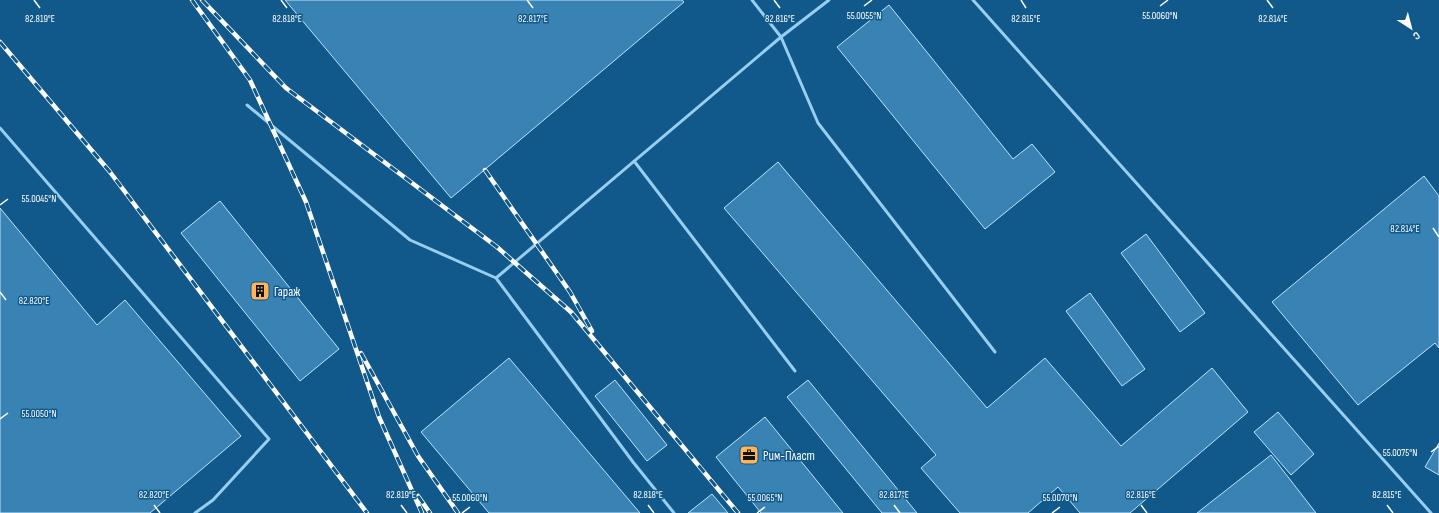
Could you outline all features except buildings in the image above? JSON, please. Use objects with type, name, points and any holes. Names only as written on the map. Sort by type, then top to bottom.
[{"type":"lane","points":[[752,0],[781,37],[818,123],[995,352]]},
{"type":"lane","points":[[496,278],[781,37],[829,0]]},
{"type":"lane","points":[[974,0],[1431,513]]},
{"type":"lane","points":[[247,105],[410,240],[496,278],[633,462],[674,513]]},
{"type":"lane","points":[[0,128],[269,440],[213,500],[195,513]]},
{"type":"lane","points":[[634,161],[795,371]]},
{"type":"railway","points":[[192,0],[250,80],[306,202],[379,417],[422,513]]},
{"type":"railway","points":[[202,0],[286,88],[497,247],[571,312],[738,513]]},
{"type":"railway","points":[[0,42],[110,172],[367,513]]},
{"type":"railway","points":[[485,170],[570,292],[592,331]]},
{"type":"railway","points":[[361,353],[418,456],[458,513]]},
{"type":"railway","points":[[418,496],[430,513]]},
{"type":"place","name":"Гараж","points":[[260,291]]},
{"type":"place","name":"Рим-Пласт","points":[[749,455]]}]
